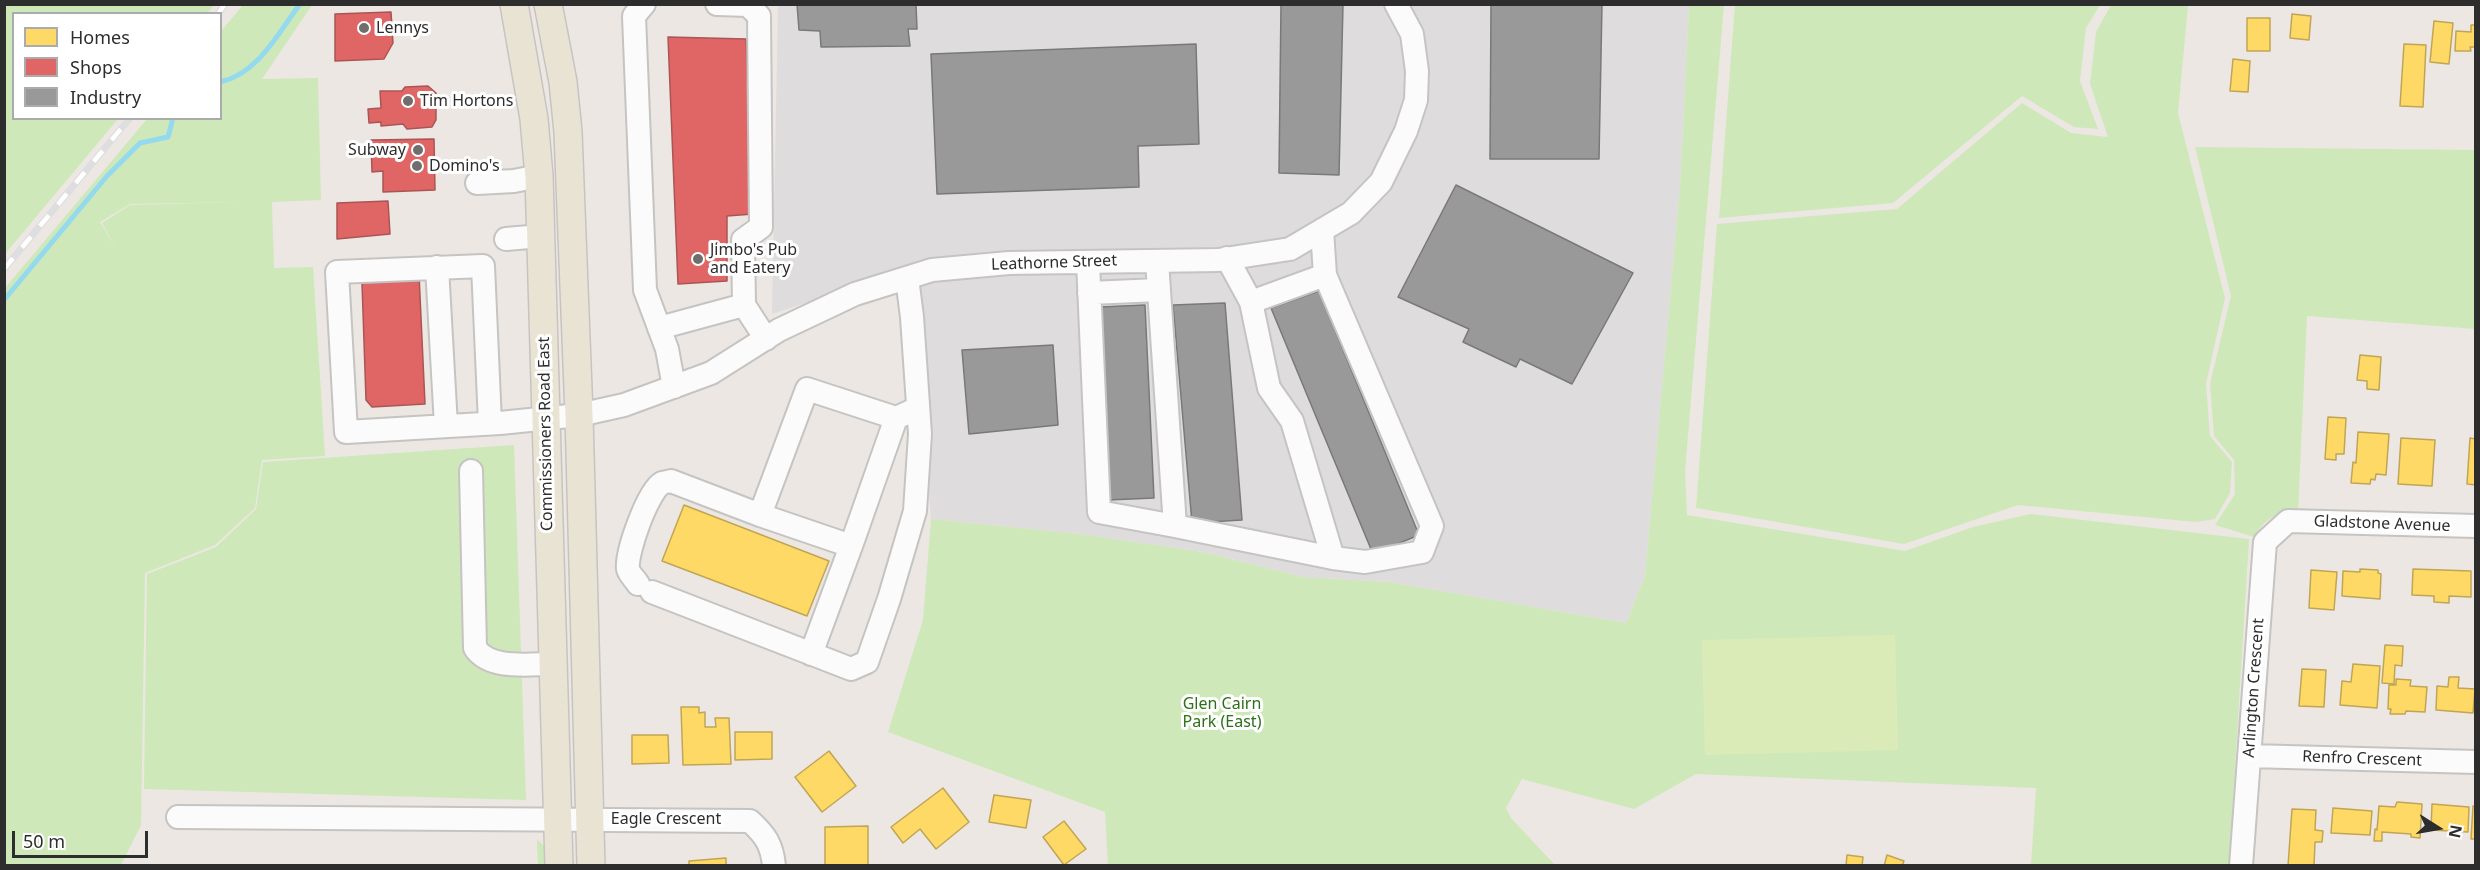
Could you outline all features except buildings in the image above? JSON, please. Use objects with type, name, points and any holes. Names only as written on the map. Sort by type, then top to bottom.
[{"type":"main road","name":"Commissioners Road East","points":[[514,4],[534,119],[539,177],[559,866]]},
{"type":"main road","name":"Commissioners Road East","points":[[548,4],[563,82],[568,132],[579,415],[591,866]]},
{"type":"main road","points":[[563,82],[566,4]]},
{"type":"street","points":[[644,4],[634,16],[645,290],[667,349],[674,387]]},
{"type":"street","points":[[717,4],[748,5],[759,16],[761,227],[743,240],[744,305],[766,339]]},
{"type":"street","name":"Leathorne Street","points":[[437,267],[337,272],[346,432],[579,415],[624,405],[711,373],[766,339],[855,294],[932,270],[1009,263],[1227,258],[1290,249],[1351,213],[1381,182],[1406,131],[1416,100],[1417,70],[1412,34],[1396,4]]},
{"type":"street","points":[[477,183],[514,182],[539,177]]},
{"type":"street","points":[[1088,262],[1099,512],[1333,558],[1365,562],[1422,552],[1432,526],[1325,275],[1322,230]]},
{"type":"street","points":[[506,239],[541,236]]},
{"type":"street","points":[[1251,302],[1258,254]]},
{"type":"street","points":[[1227,258],[1251,302],[1269,388],[1292,421],[1333,558]]},
{"type":"street","points":[[1157,261],[1175,526]]},
{"type":"street","points":[[446,426],[437,267],[483,266],[490,423]]},
{"type":"street","points":[[1251,302],[1325,275]]},
{"type":"street","points":[[851,546],[671,481],[661,483],[654,492],[628,555],[628,571],[645,588],[811,654],[851,669],[867,662],[889,599],[915,511],[920,434],[907,278]]},
{"type":"street","points":[[1089,293],[1159,290]]},
{"type":"street","points":[[659,328],[744,305]]},
{"type":"street","points":[[760,515],[807,388],[896,417],[918,408]]},
{"type":"street","points":[[811,654],[896,417]]},
{"type":"street","points":[[471,471],[475,648],[482,658],[496,662],[552,664]]},
{"type":"street","name":"Gladstone Avenue","points":[[2288,521],[2475,526]]},
{"type":"street","name":"Arlington Crescent","points":[[2241,866],[2265,542],[2288,521]]},
{"type":"street","name":"Renfro Crescent","points":[[2249,756],[2475,762]]},
{"type":"street","name":"Eagle Crescent","points":[[178,818],[750,821],[767,837],[773,852],[774,866]]},
{"type":"shaded area","points":[[778,5],[1689,5],[1680,187],[1645,576],[1626,623],[1389,582],[1303,577],[1203,552],[1080,534],[931,519],[912,268],[772,314]]},
{"type":"green space","points":[[5,4],[214,5],[209,12],[12,12],[12,120],[117,120],[5,254]]},
{"type":"green space","points":[[1735,4],[2100,5],[2086,28],[2080,81],[2098,129],[2074,127],[2022,96],[1893,203],[1719,218]]},
{"type":"green space","points":[[243,5],[312,5],[262,79],[318,78],[321,200],[272,202],[274,268],[313,267],[325,456],[262,460],[255,508],[215,545],[145,573],[141,825],[121,865],[5,865],[5,288],[146,120],[222,120],[222,30]],"holes":[[[239,202],[130,205],[102,223],[116,249],[100,222],[130,204]]]},
{"type":"green space","name":"Glen Cairn Park (East)","points":[[1689,5],[1724,5],[1685,471],[1687,515],[1905,551],[1973,527],[2031,514],[2249,539],[2229,865],[2031,865],[2036,788],[1696,774],[1634,809],[1522,779],[1506,808],[1511,818],[1555,865],[1108,865],[1105,812],[888,732],[923,620],[931,519],[1080,534],[1203,552],[1303,577],[1389,582],[1626,623],[1645,576],[1680,187]]},
{"type":"green space","points":[[2111,5],[2188,5],[2178,113],[2225,298],[2206,384],[2210,436],[2232,462],[2230,493],[2215,519],[2196,522],[2018,505],[1904,544],[1696,508],[1717,224],[1897,209],[2022,103],[2071,133],[2108,137],[2090,84],[2096,32]]},
{"type":"green space","points":[[2195,147],[2475,150],[2475,329],[2307,316],[2298,512],[2283,513],[2272,517],[2262,525],[2254,537],[2215,525],[2235,494],[2234,460],[2214,436],[2210,384],[2231,296]]},
{"type":"green space","points":[[514,445],[526,800],[144,789],[147,574],[216,547],[256,509],[263,462]]},
{"type":"green space","points":[[1895,635],[1898,750],[1705,755],[1702,640]]},
{"type":"green space","points":[[537,839],[547,849],[547,865],[538,865]]},
{"type":"waterway","points":[[222,81],[245,71],[256,61],[266,51],[300,4]]},
{"type":"waterway","points":[[4,300],[107,176],[140,143],[168,137],[172,120]]},
{"type":"railway","points":[[219,12],[225,4]]},
{"type":"railway","points":[[4,269],[128,120]]},
{"type":"place","name":"Lennys","points":[[364,28]]},
{"type":"place","name":"Tim Hortons","points":[[408,101]]},
{"type":"place","name":"Subway","points":[[418,150]]},
{"type":"place","name":"Domino's","points":[[417,166]]},
{"type":"place","name":"Jimbo's Pub and Eatery","points":[[698,259]]}]
